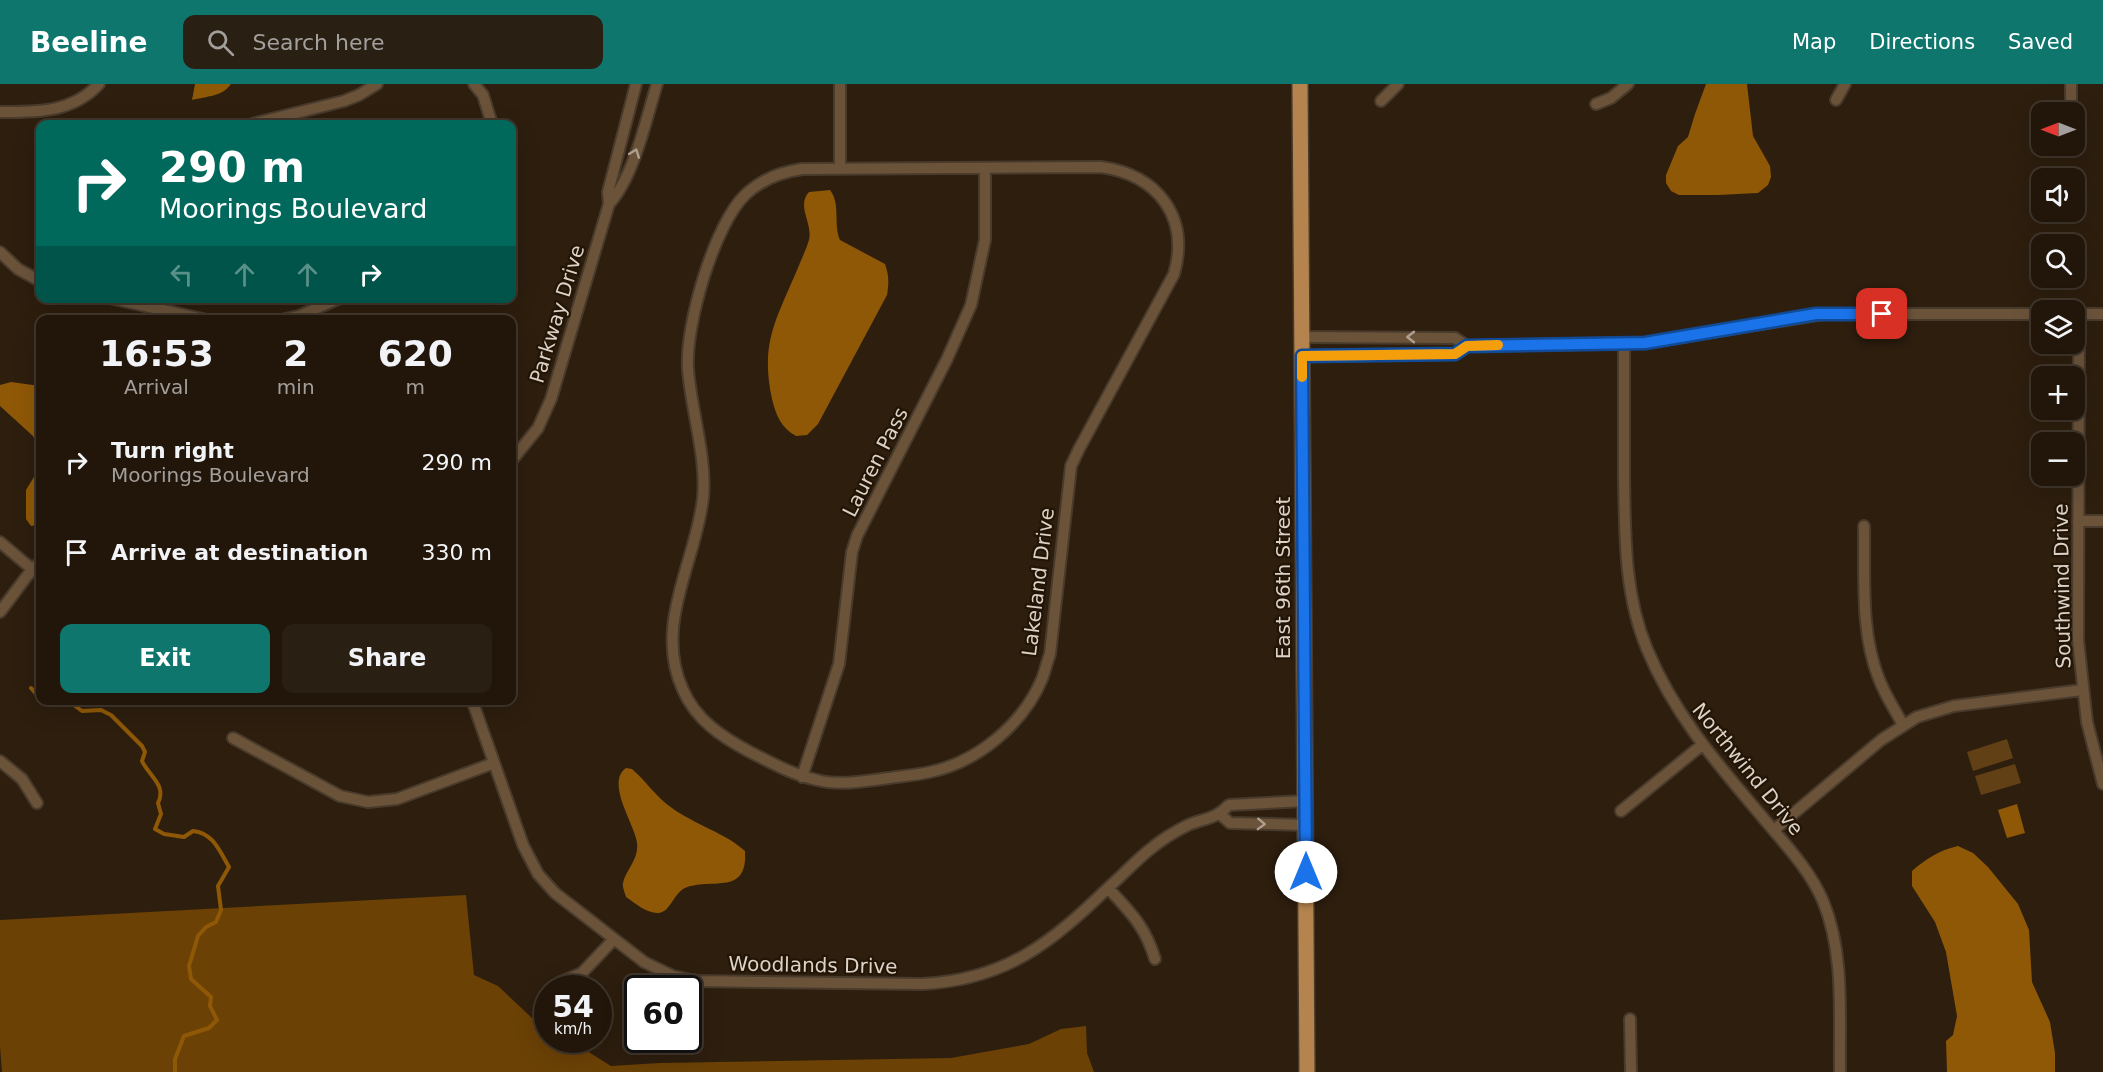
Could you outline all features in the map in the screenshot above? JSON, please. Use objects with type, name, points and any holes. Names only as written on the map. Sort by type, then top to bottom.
[{"type":"main road","name":"East 96th Street","points":[[1300,84],[1307,1072]]},
{"type":"street","points":[[0,112],[60,108],[75,103],[99,84]]},
{"type":"street","points":[[268,120],[344,101],[377,84]]},
{"type":"street","points":[[474,84],[483,95],[491,120]]},
{"type":"street","name":"Parkway Drive","points":[[516,455],[538,428],[551,399],[609,204],[608,192],[636,84]]},
{"type":"street","name":"Parkway Drive","points":[[609,204],[619,193],[641,137],[657,84]]},
{"type":"street","points":[[840,84],[840,168]]},
{"type":"street","points":[[1381,101],[1398,84]]},
{"type":"street","points":[[1596,104],[1611,98],[1628,84]]},
{"type":"street","points":[[1836,100],[1845,84]]},
{"type":"street","points":[[2071,84],[2071,102]]},
{"type":"street","name":"Lakeland Drive","points":[[1101,167],[1118,169],[1138,177],[1157,192],[1171,216],[1178,238],[1176,264],[1146,328],[1078,449],[1071,466],[1050,654],[1042,679],[1026,707],[1010,727],[990,745],[967,758],[932,772],[843,782],[802,777],[779,767],[716,731],[690,704],[676,672],[672,641],[674,611],[696,531],[703,486],[688,351],[699,293],[718,238],[730,214],[754,187],[782,173],[802,169],[840,168],[985,168],[1101,167]]},
{"type":"street","name":"Lauren Pass","points":[[802,777],[839,664],[852,552],[857,536],[947,358],[971,305],[985,240],[985,168]]},
{"type":"street","points":[[0,252],[18,269],[36,279]]},
{"type":"street","points":[[132,303],[185,315]]},
{"type":"street","points":[[301,315],[329,303]]},
{"type":"street","points":[[1302,356],[1455,354],[1467,346],[1656,342],[1823,314],[2031,314]]},
{"type":"street","points":[[2085,314],[2103,314]]},
{"type":"street","points":[[1302,337],[1455,338],[1467,346]]},
{"type":"street","name":"Northwind Drive","points":[[1623,343],[1625,540],[1631,594],[1646,646],[1658,676],[1674,705],[1702,745],[1801,864],[1823,901],[1830,921],[1839,974],[1840,1072]]},
{"type":"street","name":"Southwind Drive","points":[[2077,354],[2078,640],[2082,690],[2090,738],[2103,784]]},
{"type":"street","points":[[2078,521],[2103,521]]},
{"type":"street","points":[[1864,526],[1866,620],[1870,648],[1879,679],[1903,725]]},
{"type":"street","points":[[0,542],[36,566],[0,612]]},
{"type":"street","points":[[1773,830],[1881,740],[1903,725],[1928,713],[1954,706],[2082,690]]},
{"type":"street","name":"Woodlands Drive","points":[[474,705],[523,845],[538,874],[555,893],[614,939],[658,970],[685,980],[939,983],[984,974],[1011,964],[1050,940],[1138,859],[1172,833],[1190,824],[1221,815],[1229,805],[1305,801]]},
{"type":"street","points":[[233,738],[340,795],[368,802],[397,799],[494,763]]},
{"type":"street","points":[[1621,811],[1702,745]]},
{"type":"street","points":[[0,761],[22,779],[38,803]]},
{"type":"street","points":[[1221,815],[1230,823],[1306,825]]},
{"type":"street","points":[[1108,888],[1140,923],[1148,937],[1155,959]]},
{"type":"street","points":[[577,975],[582,973],[614,939]]},
{"type":"street","points":[[1630,1019],[1631,1072]]},
{"type":"shaded area","points":[[195,84],[231,84],[219,94],[192,100]]},
{"type":"shaded area","points":[[1706,84],[1747,84],[1753,136],[1770,166],[1771,177],[1768,185],[1758,193],[1679,195],[1671,191],[1666,183],[1666,175],[1678,146],[1688,137]]},
{"type":"shaded area","points":[[830,190],[835,201],[840,240],[885,264],[888,291],[818,424],[807,435],[796,436],[783,425],[777,416],[769,379],[769,347],[777,318],[809,240],[809,227],[804,209],[805,197],[809,192]]},
{"type":"shaded area","points":[[11,382],[36,385],[36,443],[33,436],[0,406],[0,385]]},
{"type":"shaded area","points":[[36,474],[36,525],[31,526],[26,519],[26,490]]},
{"type":"shaded area","points":[[2007,739],[2013,758],[1973,771],[1967,752]]},
{"type":"shaded area","points":[[2015,764],[2021,783],[1981,795],[1975,776]]},
{"type":"shaded area","points":[[626,768],[632,769],[672,808],[729,839],[745,851],[741,875],[726,883],[685,888],[663,912],[659,913],[646,910],[626,897],[623,883],[636,854],[637,843],[620,793],[620,775]]},
{"type":"shaded area","points":[[2017,804],[2025,833],[2007,838],[1998,810]]},
{"type":"shaded area","points":[[1958,846],[1973,853],[1988,867],[2018,904],[2029,930],[2032,982],[2050,1022],[2055,1053],[2055,1072],[1947,1072],[1946,1041],[1953,1035],[1957,1016],[1946,952],[1935,922],[1912,886],[1912,871],[1934,855]]},
{"type":"shaded area","points":[[466,895],[474,975],[498,986],[534,1019],[534,1053],[590,1053],[611,1066],[659,1063],[951,1058],[1029,1044],[1061,1029],[1086,1026],[1087,1053],[1094,1072],[2,1072],[0,920]]},
{"type":"waterway","points":[[31,688],[36,694]]},
{"type":"waterway","points":[[74,705],[82,711],[101,710],[111,715],[142,746],[145,752],[142,761],[160,791],[158,803],[161,814],[155,829],[164,834],[184,837],[193,831],[206,835],[215,843],[229,867],[218,886],[221,910],[216,922],[206,927],[198,936],[189,966],[191,979],[211,997],[210,1006],[217,1020],[209,1028],[184,1036],[175,1059],[175,1072]]},
{"type":"slow traffic","points":[[1302,377],[1302,356],[1455,354],[1467,346],[1498,345]]},
{"type":"route","points":[[1306,872],[1302,356],[1455,354],[1467,346],[1645,343],[1816,314],[1882,314]]}]
